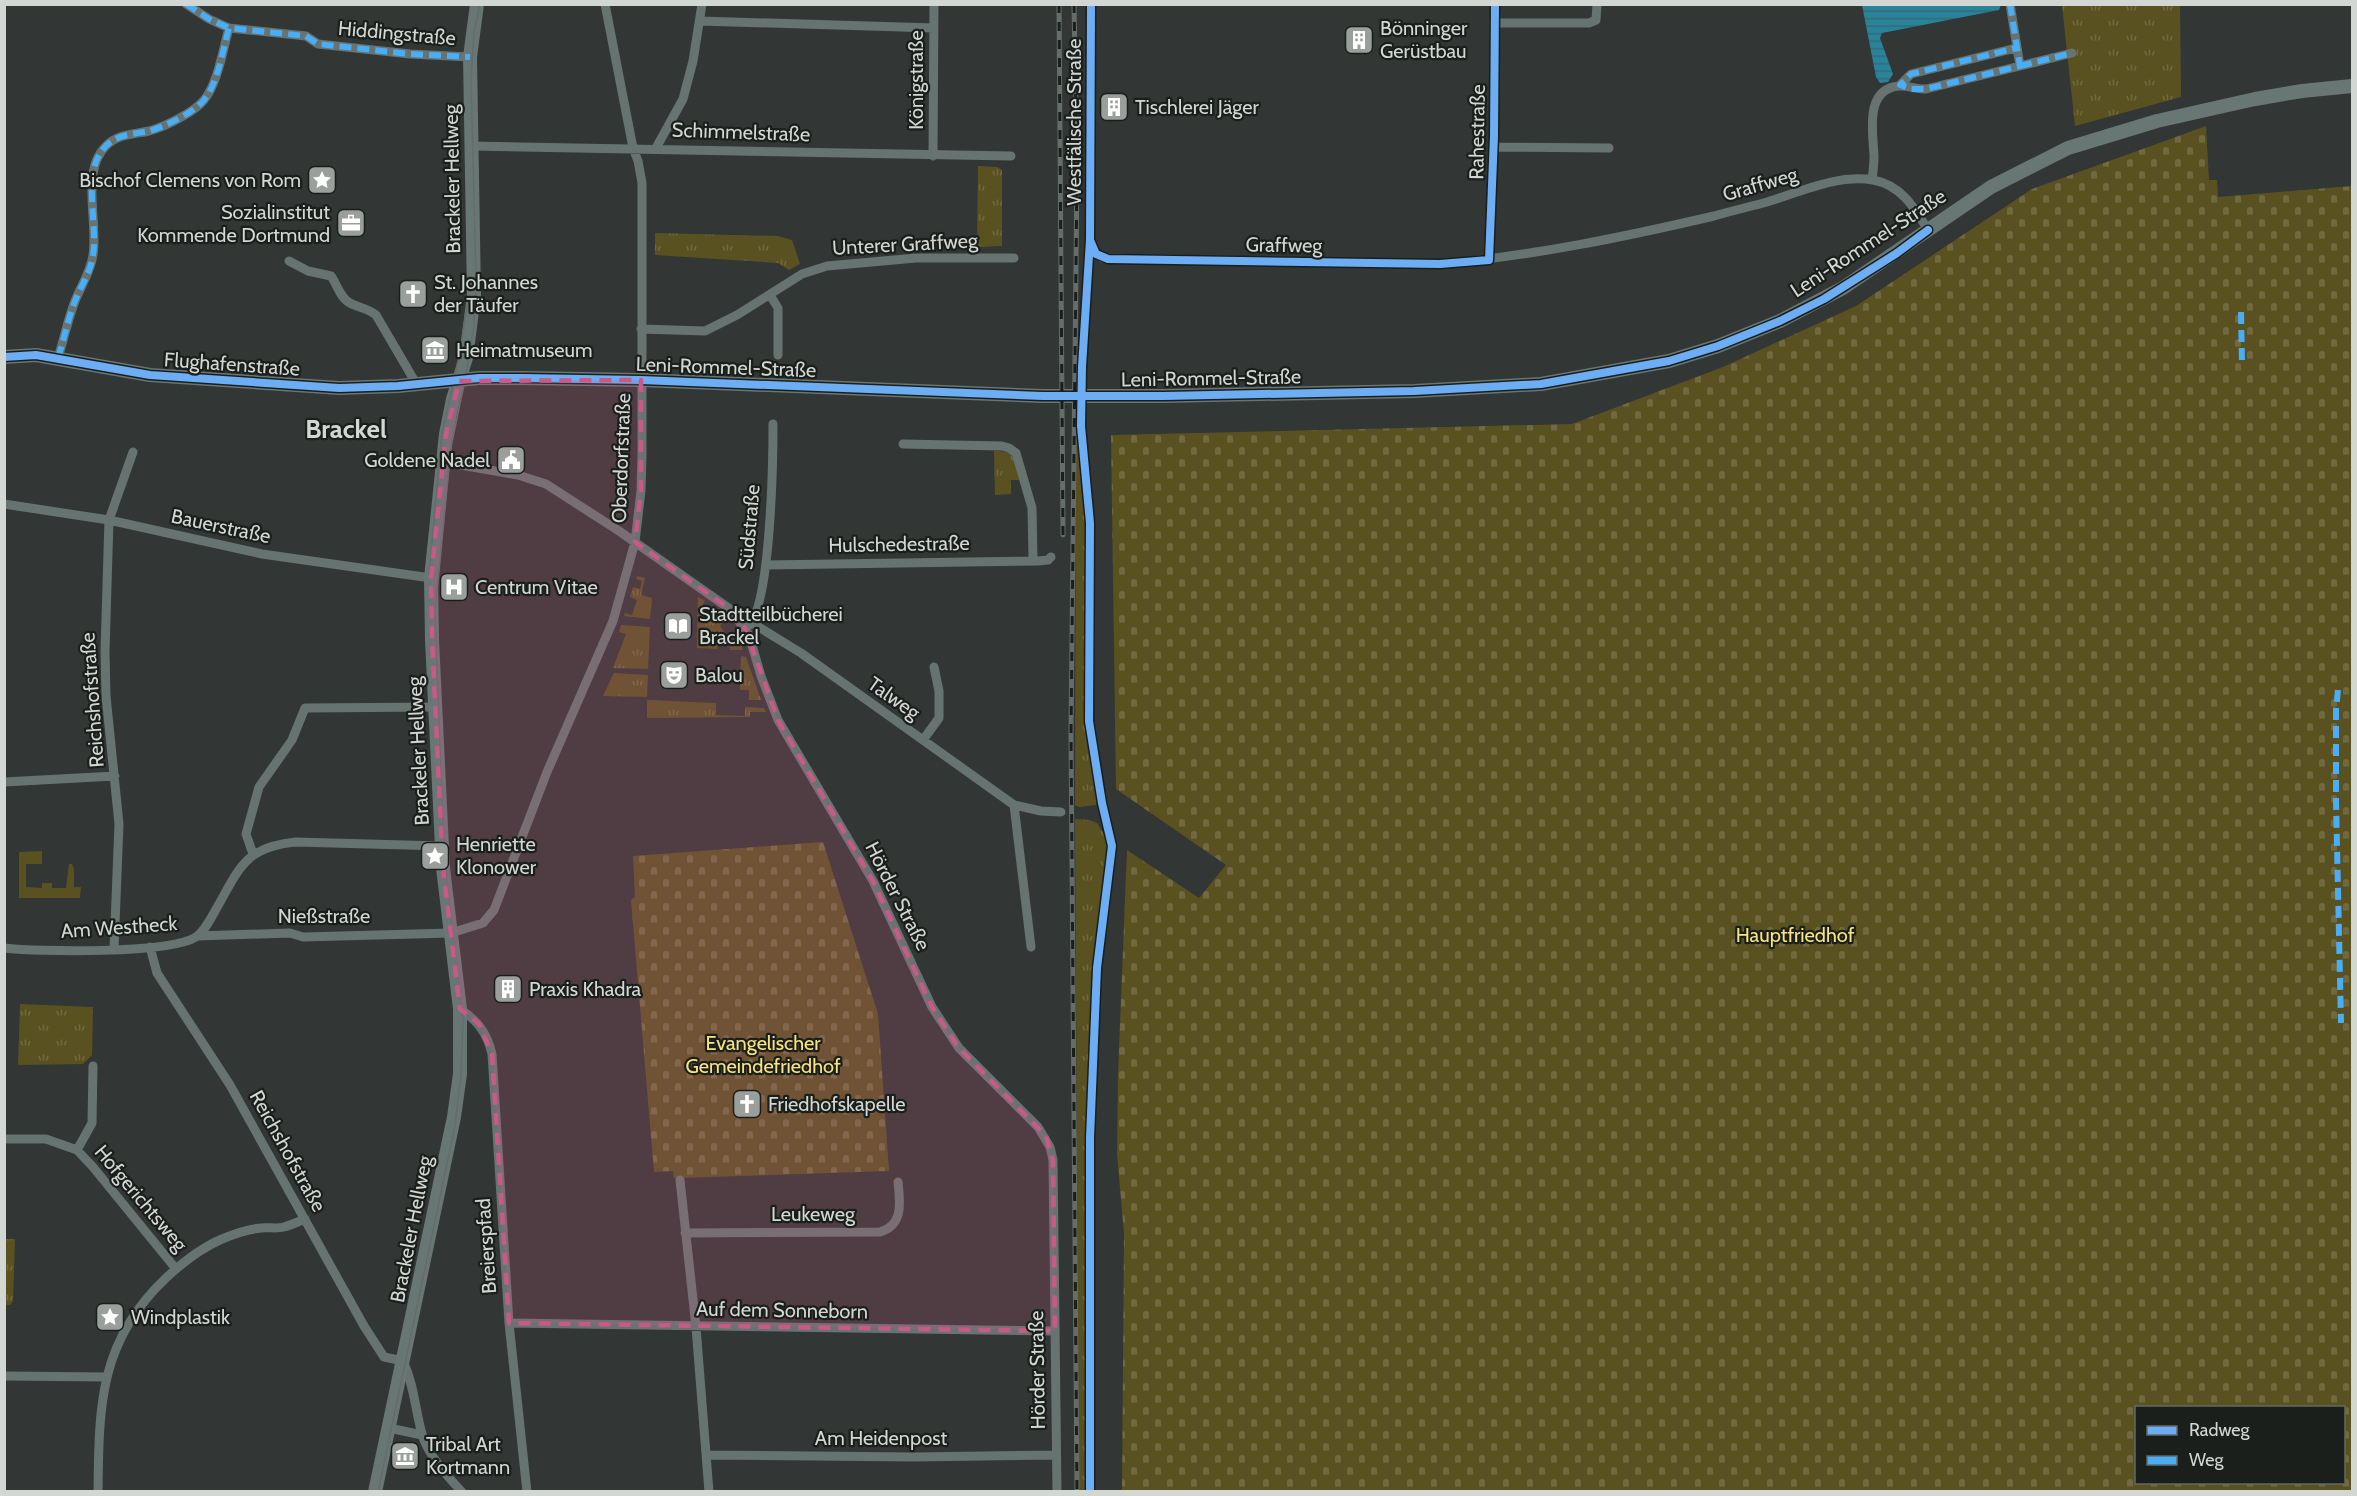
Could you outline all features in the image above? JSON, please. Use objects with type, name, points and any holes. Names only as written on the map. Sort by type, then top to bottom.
[{"type":"main road","name":"Brackeler Hellweg","points":[[375,1491],[457,1096],[461,1046],[460,1009],[442,846],[431,578],[446,434],[471,328],[474,295],[470,57],[477,4]]},
{"type":"main road","name":"Leni-Rommel-Straße","points":[[459,381],[488,378],[641,380],[1068,396],[1402,391],[1541,384],[1659,363],[1718,346],[1780,321],[1824,299],[1897,253],[2012,174],[2068,148],[2157,121],[2255,99],[2352,86]]},
{"type":"main road","name":"Flughafenstraße","points":[[4,357],[36,355],[124,371],[173,377],[339,388],[459,381]]},
{"type":"street","points":[[58,358],[74,304],[93,255],[92,193],[95,163],[100,153],[108,143],[119,136],[150,131],[194,110],[210,91],[229,28],[209,19],[186,4]]},
{"type":"street","name":"Oberdorfstraße","points":[[451,933],[483,923],[494,910],[547,772],[613,621],[635,542],[641,491],[643,205],[639,161],[633,148],[605,4]]},
{"type":"street","points":[[656,148],[683,99],[693,61],[702,4]]},
{"type":"street","name":"Königstraße","points":[[933,156],[934,4]]},
{"type":"street","name":"Westfälische Straße","points":[[1090,240],[1091,4]]},
{"type":"street","name":"Rahestraße","points":[[1489,260],[1494,147],[1495,4]]},
{"type":"street","points":[[1494,24],[1589,23],[1596,20],[1597,4]]},
{"type":"street","points":[[2010,4],[2020,66]]},
{"type":"street","points":[[700,21],[934,28]]},
{"type":"street","name":"Hiddingstraße","points":[[229,28],[306,36],[318,44],[410,54],[470,57]]},
{"type":"street","points":[[1872,179],[1873,109],[1882,94],[1900,86],[1911,74],[2016,48]]},
{"type":"street","points":[[1900,86],[1926,89],[2072,53]]},
{"type":"street","name":"Schimmelstraße","points":[[471,146],[1011,156]]},
{"type":"street","name":"Rahestraße","points":[[1494,147],[1610,148]]},
{"type":"street","name":"Graffweg","points":[[1090,240],[1096,254],[1108,259],[1440,264],[1489,260],[1688,222],[1845,179],[1872,179],[1886,183],[1902,193],[1915,207],[1928,230]]},
{"type":"street","name":"Unterer Graffweg","points":[[641,329],[705,331],[737,315],[802,274],[835,265],[916,258],[1014,258]]},
{"type":"street","points":[[290,261],[309,271],[331,276],[341,294],[350,303],[370,310],[376,315],[417,385]]},
{"type":"street","points":[[770,295],[778,308],[778,355]]},
{"type":"street","name":"Südstraße","points":[[749,626],[758,608],[766,564],[774,424]]},
{"type":"street","points":[[903,444],[1002,446],[1016,453],[1032,507],[1032,560]]},
{"type":"street","name":"Reichshofstraße","points":[[114,949],[118,841],[115,776],[106,696],[105,651],[109,520],[133,452]]},
{"type":"street","name":"Hörder Straße","points":[[461,465],[518,475],[546,484],[635,542],[730,609],[749,626],[778,720],[873,881],[932,1007],[959,1048],[1038,1127],[1050,1146],[1053,1160],[1057,1491]]},
{"type":"street","name":"Bauerstraße","points":[[4,504],[109,520],[262,554],[431,578]]},
{"type":"street","name":"Hulschedestraße","points":[[766,564],[1048,560],[1051,557]]},
{"type":"street","name":"Talweg","points":[[749,626],[801,653],[1014,805],[1041,811],[1061,812]]},
{"type":"street","points":[[923,740],[939,718],[939,691],[933,667]]},
{"type":"street","points":[[253,854],[246,834],[259,787],[292,740],[305,708],[436,707]]},
{"type":"street","points":[[4,782],[115,776]]},
{"type":"street","points":[[1014,805],[1031,947]]},
{"type":"street","name":"Am Westheck","points":[[4,948],[45,951],[114,949],[185,942],[198,936],[211,919],[237,870],[253,854],[277,844],[296,842],[442,846]]},
{"type":"street","name":"Nießstraße","points":[[198,936],[290,933],[303,937],[451,933]]},
{"type":"street","name":"Reichshofstraße","points":[[150,947],[157,973],[194,1026],[230,1085],[362,1322],[384,1357],[403,1361]]},
{"type":"street","name":"Breierspfad","points":[[460,1009],[479,1024],[488,1040],[492,1054],[509,1323],[527,1491]]},
{"type":"street","name":"Hofgerichtsweg","points":[[77,1150],[92,1123],[93,1065]]},
{"type":"street","name":"Hofgerichtsweg","points":[[4,1139],[46,1139],[77,1150],[176,1269]]},
{"type":"street","points":[[680,1180],[696,1327],[709,1491]]},
{"type":"street","name":"Leukeweg","points":[[686,1233],[880,1232],[888,1230],[898,1218],[900,1209],[898,1182]]},
{"type":"street","points":[[98,1491],[99,1416],[106,1377],[120,1338],[136,1312],[176,1269],[221,1239],[261,1228],[283,1227],[305,1219]]},
{"type":"street","name":"Auf dem Sonneborn","points":[[509,1323],[1055,1331]]},
{"type":"street","points":[[403,1361],[412,1380],[422,1436],[436,1461],[462,1491]]},
{"type":"street","points":[[4,1376],[106,1377]]},
{"type":"street","points":[[389,1428],[422,1436]]},
{"type":"street","name":"Am Heidenpost","points":[[706,1455],[914,1457],[1056,1455]]},
{"type":"highlighted area","points":[[641,380],[641,491],[635,542],[730,609],[745,628],[778,720],[873,881],[932,1007],[959,1048],[1046,1136],[1053,1160],[1055,1331],[509,1323],[492,1054],[479,1024],[460,1009],[443,868],[431,578],[446,434],[459,381]]},
{"type":"green space","points":[[2062,5],[2180,5],[2181,97],[2075,126]]},
{"type":"green space","name":"Hauptfriedhof","points":[[2206,126],[2209,180],[2217,180],[2218,197],[2352,186],[2352,1491],[1122,1491],[1124,1233],[1117,1154],[1127,850],[1199,898],[1226,865],[1116,789],[1111,435],[1572,424],[1723,367],[1856,306],[2032,189]]},
{"type":"green space","points":[[978,166],[997,167],[1002,170],[1002,246],[977,247]]},
{"type":"green space","points":[[655,233],[778,236],[792,240],[800,264],[789,270],[778,263],[655,255]]},
{"type":"green space","points":[[1076,426],[1079,426],[1087,515],[1086,719],[1098,798],[1096,805],[1079,807],[1075,805]]},
{"type":"green space","points":[[994,451],[1007,452],[1015,462],[1019,480],[1011,480],[1011,494],[995,495]]},
{"type":"green space","points":[[637,576],[645,578],[641,595],[652,598],[650,619],[624,616],[625,613],[632,615],[637,600],[630,597],[633,587],[640,589],[642,581],[636,579]]},
{"type":"green space","points":[[698,597],[705,601],[701,608],[712,617],[717,611],[725,619],[720,626],[733,644],[740,641],[743,650],[730,650],[729,641],[718,641],[717,649],[697,648]]},
{"type":"green space","points":[[621,625],[650,627],[648,669],[613,668],[626,634],[619,632]]},
{"type":"green space","points":[[741,656],[746,657],[761,700],[749,700],[749,690],[740,690]]},
{"type":"green space","points":[[614,673],[648,675],[647,697],[603,696]]},
{"type":"green space","points":[[647,700],[716,703],[716,715],[745,716],[745,707],[764,708],[766,712],[750,712],[750,717],[647,718]]},
{"type":"green space","points":[[1075,819],[1097,823],[1104,834],[1109,851],[1094,975],[1087,1161],[1088,1492],[1079,1491]]},
{"type":"green space","name":"Evangelischer Gemeindefriedhof","points":[[823,842],[878,1014],[889,1171],[680,1178],[674,1178],[673,1171],[654,1172],[631,900],[635,897],[633,856]]},
{"type":"green space","points":[[42,851],[42,864],[26,864],[26,887],[42,888],[42,883],[52,883],[52,888],[66,888],[69,864],[72,864],[74,887],[81,887],[80,898],[19,898],[19,852]]},
{"type":"green space","points":[[20,1004],[93,1007],[92,1055],[83,1064],[18,1065]]},
{"type":"green space","points":[[5,1239],[15,1239],[13,1301],[10,1305],[5,1305]]},
{"type":"water","points":[[1862,4],[2001,5],[1999,10],[1882,33],[1880,38],[1893,74],[1888,82],[1880,83],[1876,77]]},
{"type":"tram line","points":[[378,1492],[455,1126],[461,1074],[463,1020],[447,884],[443,826],[435,612],[451,447],[474,324],[476,279],[471,78],[474,33],[480,4]]},
{"type":"tram line","points":[[429,574],[442,433],[460,352],[467,304]]},
{"type":"railway","points":[[1059,4],[1063,535]]},
{"type":"railway","points":[[1074,4],[1077,171],[1071,733],[1077,1492]]},
{"type":"marked path","points":[[186,4],[209,19],[229,28]]},
{"type":"marked path","points":[[2010,4],[2020,66],[1926,89],[1911,89],[1900,85],[1911,74],[2016,48]]},
{"type":"marked path","points":[[58,358],[77,295],[92,261],[93,175],[101,152],[116,138],[163,126],[200,105],[213,85],[229,28],[306,36],[318,44],[410,54],[470,57]]},
{"type":"marked path","points":[[2020,66],[2072,53]]},
{"type":"marked path","points":[[2241,312],[2242,363]]},
{"type":"marked path","points":[[2338,690],[2336,801],[2341,1023]]},
{"type":"cycle path","points":[[1090,1492],[1090,1138],[1097,968],[1112,846],[1102,803],[1089,721],[1090,523],[1081,426],[1082,367],[1090,240],[1091,4]]},
{"type":"cycle path","points":[[1090,240],[1096,254],[1108,259],[1440,264],[1489,260],[1494,136],[1495,4]]},
{"type":"cycle path","points":[[4,357],[36,355],[150,375],[339,388],[398,386],[479,378],[524,378],[641,380],[1043,396],[1164,396],[1414,391],[1541,384],[1669,361],[1718,346],[1780,321],[1824,299],[1897,253],[1928,230]]},
{"type":"place","name":"Bönninger Gerüstbau","points":[[1359,40]]},
{"type":"place","name":"Tischlerei Jäger","points":[[1114,107]]},
{"type":"place","name":"Bischof Clemens von Rom","points":[[322,180]]},
{"type":"place","name":"Sozialinstitut Kommende Dortmund","points":[[351,223]]},
{"type":"place","name":"St. Johannes der Täufer","points":[[413,294]]},
{"type":"place","name":"Heimatmuseum","points":[[435,350]]},
{"type":"place","name":"Goldene Nadel","points":[[511,460]]},
{"type":"place","name":"Centrum Vitae","points":[[454,587]]},
{"type":"place","name":"Stadtteilbücherei Brackel","points":[[678,626]]},
{"type":"place","name":"Balou","points":[[674,675]]},
{"type":"place","name":"Henriette Klonower","points":[[435,856]]},
{"type":"place","name":"Praxis Khadra","points":[[508,989]]},
{"type":"place","name":"Friedhofskapelle","points":[[747,1104]]},
{"type":"place","name":"Windplastik","points":[[110,1317]]},
{"type":"place","name":"Tribal Art Kortmann","points":[[405,1456]]},
{"type":"district","name":"Brackel","points":[[346,429]]}]
